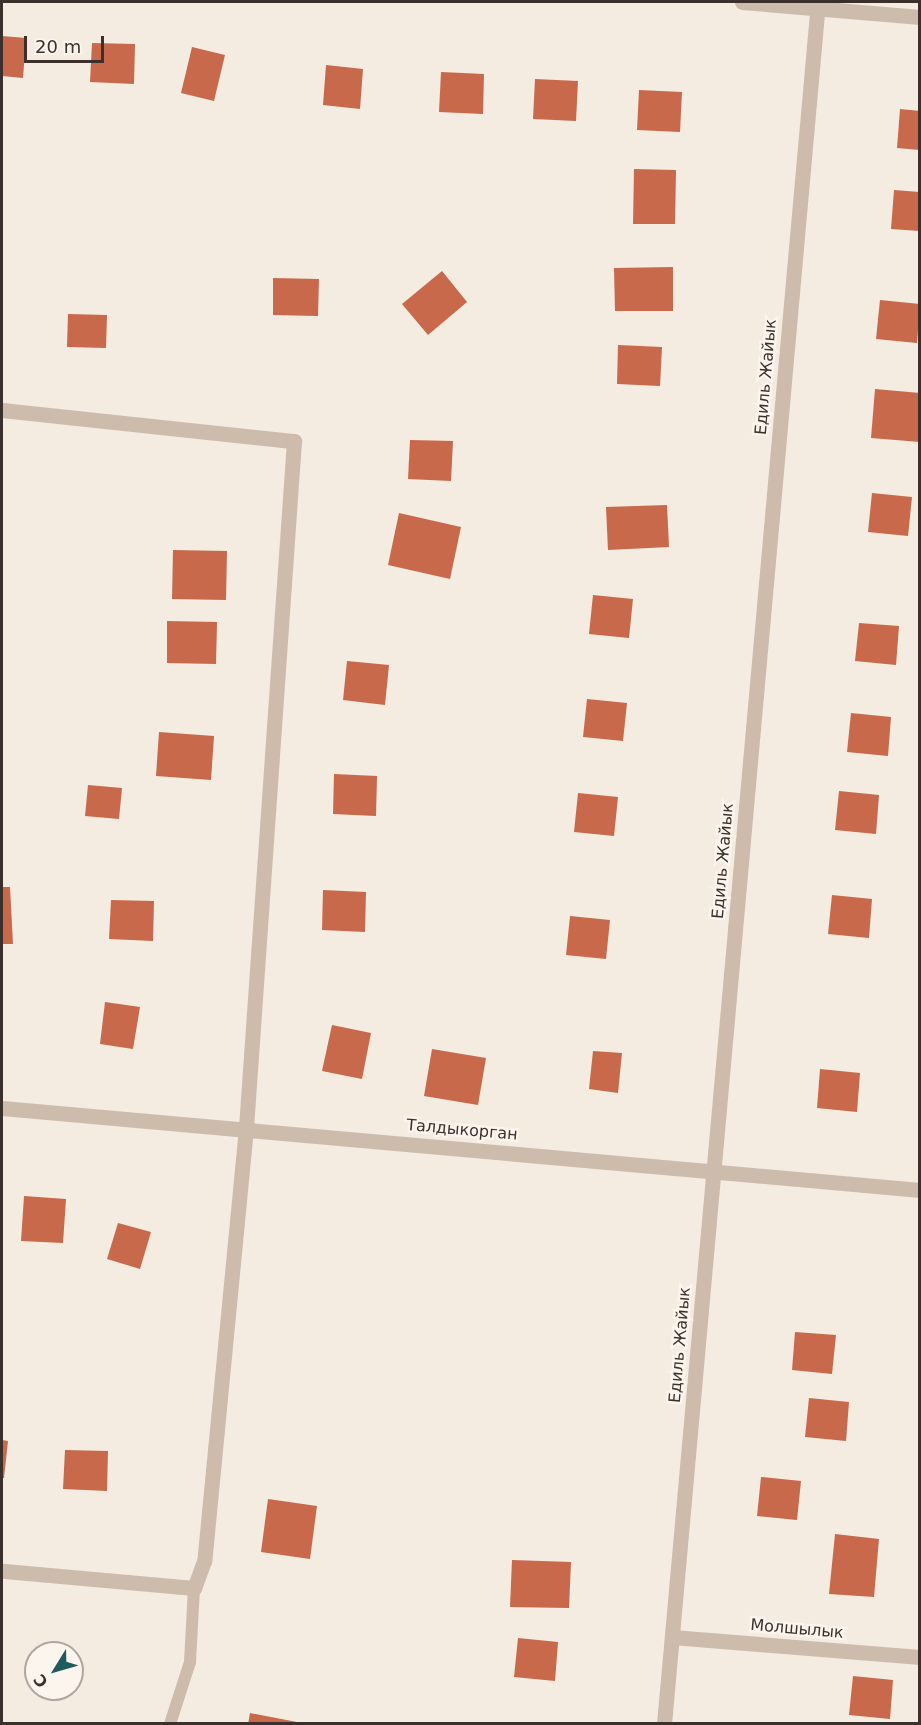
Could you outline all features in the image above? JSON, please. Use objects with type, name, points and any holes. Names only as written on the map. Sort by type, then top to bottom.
[{"type":"street","points":[[742,2],[817,5],[920,17]]},
{"type":"street","name":"Едиль Жайык","points":[[664,1724],[817,5]]},
{"type":"street","points":[[2,410],[294,441],[246,1128],[204,1561],[194,1588],[2,1571]]},
{"type":"street","name":"Талдыкорган","points":[[2,1107],[920,1190]]},
{"type":"street","name":"Молшылык","points":[[672,1637],[920,1656]]},
{"type":"lane","points":[[170,1724],[190,1662],[194,1588]]},
{"type":"building","points":[[2,36],[26,38],[23,78],[2,76]]},
{"type":"building","points":[[92,43],[135,44],[134,84],[90,82]]},
{"type":"building","points":[[192,47],[225,55],[214,101],[181,93]]},
{"type":"building","points":[[326,65],[363,69],[360,109],[323,105]]},
{"type":"building","points":[[441,72],[484,74],[483,114],[439,112]]},
{"type":"building","points":[[535,79],[578,81],[576,121],[533,119]]},
{"type":"building","points":[[639,90],[682,92],[680,132],[637,130]]},
{"type":"building","points":[[900,109],[920,111],[920,150],[897,148]]},
{"type":"building","points":[[634,169],[676,170],[675,224],[633,224]]},
{"type":"building","points":[[894,190],[920,192],[920,231],[891,229]]},
{"type":"building","points":[[673,267],[673,311],[615,311],[614,268]]},
{"type":"building","points":[[442,271],[467,302],[428,335],[402,304]]},
{"type":"building","points":[[273,278],[319,279],[318,316],[273,315]]},
{"type":"building","points":[[880,300],[920,304],[917,343],[876,339]]},
{"type":"building","points":[[68,314],[107,315],[106,348],[67,347]]},
{"type":"building","points":[[618,345],[662,347],[660,386],[617,384]]},
{"type":"building","points":[[875,389],[920,393],[920,442],[871,438]]},
{"type":"building","points":[[410,440],[453,441],[451,481],[408,479]]},
{"type":"building","points":[[872,493],[912,497],[908,536],[868,532]]},
{"type":"building","points":[[667,505],[669,547],[608,550],[606,507]]},
{"type":"building","points":[[399,513],[461,527],[450,579],[388,565]]},
{"type":"building","points":[[173,550],[227,551],[226,600],[172,599]]},
{"type":"building","points":[[593,595],[633,599],[629,638],[589,634]]},
{"type":"building","points":[[167,621],[217,622],[216,664],[167,663]]},
{"type":"building","points":[[859,623],[899,626],[896,665],[855,661]]},
{"type":"building","points":[[347,661],[389,665],[385,705],[343,700]]},
{"type":"building","points":[[587,699],[627,703],[623,741],[583,737]]},
{"type":"building","points":[[851,713],[891,717],[888,756],[847,752]]},
{"type":"building","points":[[159,732],[214,736],[211,780],[156,776]]},
{"type":"building","points":[[334,774],[377,776],[376,816],[333,814]]},
{"type":"building","points":[[88,785],[122,788],[119,819],[85,816]]},
{"type":"building","points":[[839,791],[879,795],[876,834],[835,830]]},
{"type":"building","points":[[578,793],[618,797],[614,836],[574,832]]},
{"type":"building","points":[[2,887],[10,887],[13,944],[2,944]]},
{"type":"building","points":[[323,890],[366,892],[365,932],[322,930]]},
{"type":"building","points":[[832,895],[872,899],[869,938],[828,934]]},
{"type":"building","points":[[111,900],[154,901],[153,941],[109,939]]},
{"type":"building","points":[[570,916],[610,920],[606,959],[566,955]]},
{"type":"building","points":[[105,1002],[140,1007],[133,1049],[100,1044]]},
{"type":"building","points":[[332,1025],[371,1033],[362,1079],[322,1071]]},
{"type":"building","points":[[432,1049],[486,1058],[478,1105],[424,1096]]},
{"type":"building","points":[[593,1051],[622,1053],[618,1093],[589,1089]]},
{"type":"building","points":[[820,1069],[860,1073],[857,1112],[817,1108]]},
{"type":"building","points":[[24,1196],[66,1199],[63,1243],[21,1241]]},
{"type":"building","points":[[118,1223],[151,1232],[140,1269],[107,1259]]},
{"type":"building","points":[[795,1332],[836,1335],[832,1374],[792,1370]]},
{"type":"building","points":[[809,1398],[849,1402],[846,1441],[805,1437]]},
{"type":"building","points":[[2,1440],[8,1441],[4,1478],[2,1478]]},
{"type":"building","points":[[65,1450],[108,1451],[107,1491],[63,1489]]},
{"type":"building","points":[[761,1477],[801,1481],[797,1520],[757,1516]]},
{"type":"building","points":[[268,1499],[317,1506],[310,1559],[261,1552]]},
{"type":"building","points":[[835,1534],[879,1539],[874,1597],[829,1594]]},
{"type":"building","points":[[512,1560],[571,1562],[569,1608],[510,1607]]},
{"type":"building","points":[[518,1638],[558,1642],[555,1681],[514,1677]]},
{"type":"building","points":[[853,1676],[893,1680],[890,1719],[849,1715]]},
{"type":"building","points":[[250,1713],[297,1722],[297,1724],[248,1724]]}]
